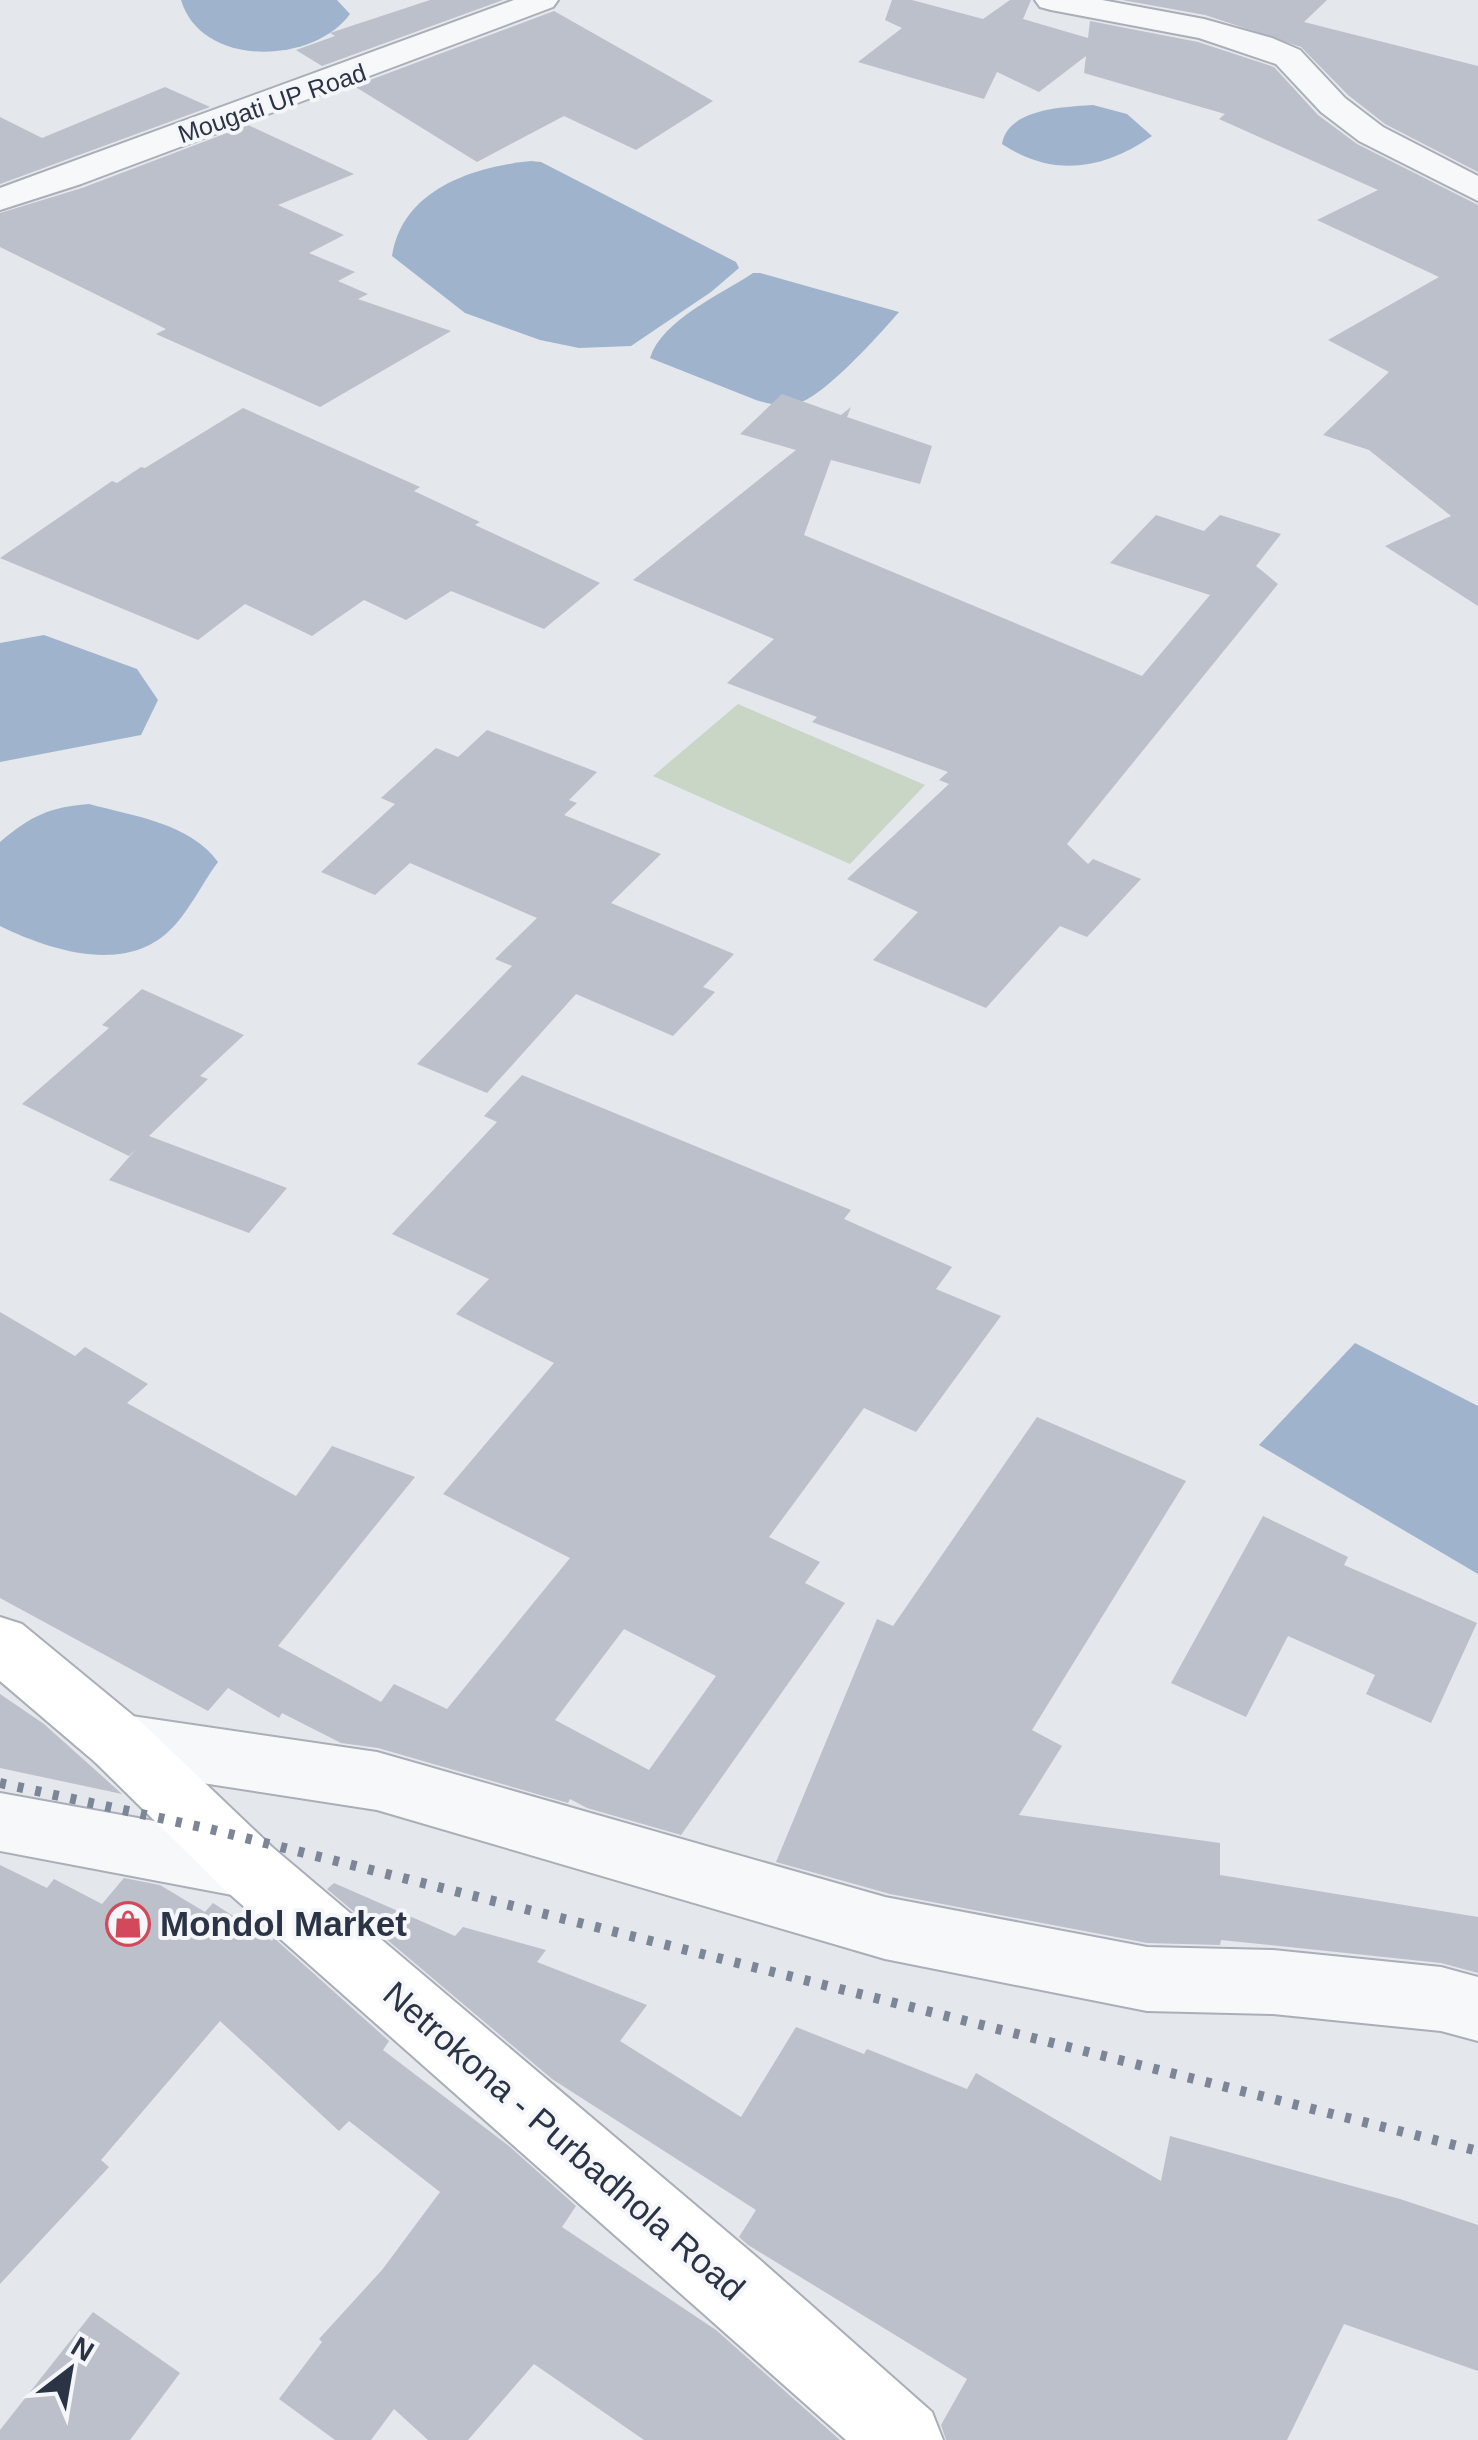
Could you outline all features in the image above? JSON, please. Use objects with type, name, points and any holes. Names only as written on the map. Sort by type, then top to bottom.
[{"type":"main road","name":"Netrokona - Purbadhola Road","points":[[0,1643],[118,1742],[248,1868],[732,2286],[904,2440]]},
{"type":"street","name":"Mougati UP Road","points":[[0,199],[64,181],[177,136],[396,60],[542,0]]},
{"type":"street","points":[[1051,0],[1204,29],[1288,57],[1333,104],[1371,134],[1478,190]]},
{"type":"street","points":[[118,1742],[377,1781],[634,1858],[922,1935],[1147,1979],[1273,1982],[1441,1999],[1478,2009]]},
{"type":"street","points":[[0,1822],[248,1868]]},
{"type":"green space","points":[[738,704],[925,785],[850,864],[653,776]]},
{"type":"water","points":[[181,0],[337,0],[350,14],[333,31],[311,43],[259,52],[234,48],[211,38],[192,22]]},
{"type":"water","points":[[1093,105],[1127,114],[1152,136],[1115,156],[1078,166],[1040,162],[1002,144],[1006,132],[1026,116]]},
{"type":"water","points":[[541,162],[736,262],[739,268],[711,292],[631,346],[579,348],[540,340],[465,313],[392,256],[398,233],[410,214],[443,186],[486,169]]},
{"type":"water","points":[[753,273],[899,312],[835,378],[796,404],[756,400],[650,358],[679,320]]},
{"type":"water","points":[[44,635],[137,669],[158,700],[141,735],[0,762],[0,643]]},
{"type":"water","points":[[89,804],[176,830],[192,838],[218,862],[175,925],[150,945],[130,952],[86,954],[41,943],[0,926],[0,842],[41,814]]},
{"type":"water","points":[[1355,1343],[1478,1406],[1478,1574],[1259,1445]]},
{"type":"building","points":[[430,0],[503,0],[322,66],[296,50],[335,36],[330,33]]},
{"type":"building","points":[[892,0],[912,0],[983,19],[1010,0],[1031,0],[1023,19],[1088,38],[1090,21],[1198,42],[1274,67],[1318,115],[1357,144],[1478,205],[1478,606],[1385,546],[1451,516],[1369,450],[1323,435],[1389,372],[1328,340],[1439,277],[1317,220],[1378,190],[1219,119],[1225,114],[1084,73],[1086,56],[1039,92],[997,72],[984,99],[858,62],[902,28],[885,20]]},
{"type":"building","points":[[1122,0],[1327,0],[1304,22],[1478,66],[1478,172],[1385,124],[1348,95],[1301,47],[1205,15]]},
{"type":"building","points":[[554,11],[713,101],[636,150],[564,116],[477,162],[354,86]]},
{"type":"building","points":[[165,87],[210,107],[0,184],[0,117],[42,138]]},
{"type":"building","points":[[248,125],[354,174],[278,205],[344,235],[309,253],[355,272],[338,281],[368,294],[358,299],[451,331],[320,407],[156,334],[166,329],[0,247],[0,213],[82,188]]},
{"type":"building","points":[[782,394],[841,415],[851,407],[847,417],[932,446],[920,484],[831,460],[804,535],[1142,676],[1210,595],[1110,563],[1156,515],[1204,531],[1220,515],[1281,534],[1256,566],[1278,584],[1067,844],[1088,864],[1093,859],[1141,879],[1087,937],[1060,926],[986,1008],[873,960],[918,912],[847,879],[949,784],[939,780],[948,772],[812,722],[817,717],[727,683],[774,639],[633,580],[796,450],[740,434]]},
{"type":"building","points":[[243,408],[420,487],[414,491],[480,522],[475,525],[600,583],[544,629],[451,591],[406,620],[364,600],[312,636],[245,604],[198,640],[0,558],[112,481],[117,483],[145,468]]},
{"type":"building","points":[[487,730],[597,772],[569,800],[577,803],[564,815],[661,854],[611,903],[734,954],[703,987],[715,992],[673,1036],[576,994],[487,1093],[417,1064],[512,966],[495,959],[537,918],[410,863],[375,895],[321,872],[395,804],[381,798],[436,748],[458,757]]},
{"type":"building","points":[[142,989],[244,1035],[200,1076],[208,1079],[149,1136],[287,1188],[249,1233],[109,1180],[137,1148],[129,1156],[22,1104],[109,1028],[102,1025]]},
{"type":"building","points":[[522,1075],[851,1210],[844,1219],[952,1267],[936,1289],[1001,1316],[916,1432],[864,1408],[769,1537],[820,1562],[805,1583],[845,1603],[681,1835],[587,1808],[570,1799],[568,1803],[378,1748],[341,1743],[282,1713],[279,1718],[228,1688],[208,1711],[0,1598],[0,1312],[75,1356],[85,1347],[148,1384],[127,1403],[296,1496],[332,1446],[415,1477],[278,1646],[381,1702],[394,1684],[447,1709],[570,1558],[443,1494],[554,1363],[456,1314],[489,1279],[392,1234],[497,1122],[484,1116]],"holes":[[[624,1629],[716,1676],[649,1770],[555,1720]]]},
{"type":"building","points":[[1037,1417],[1186,1481],[1032,1730],[1062,1746],[1019,1815],[1220,1843],[1220,1875],[1478,1917],[1478,1973],[1441,1963],[1221,1940],[1220,1945],[1147,1943],[890,1894],[776,1862],[877,1619],[893,1626]]},
{"type":"building","points":[[1263,1516],[1348,1557],[1344,1565],[1477,1623],[1431,1723],[1366,1694],[1375,1675],[1288,1636],[1246,1717],[1171,1683]]},
{"type":"building","points":[[0,1694],[44,1724],[122,1794],[0,1768]]},
{"type":"building","points":[[0,1865],[47,1888],[54,1879],[102,1904],[124,1878],[160,1885],[205,1912],[213,1903],[272,1941],[274,1938],[389,2041],[383,2050],[509,2146],[576,2206],[562,2227],[716,2330],[840,2440],[644,2440],[534,2364],[468,2440],[428,2440],[394,2409],[371,2440],[335,2440],[279,2399],[322,2342],[319,2339],[382,2270],[440,2192],[349,2121],[339,2131],[220,2021],[101,2160],[109,2167],[0,2284]]},
{"type":"building","points":[[334,1883],[455,1936],[463,1927],[546,1950],[537,1962],[647,2005],[620,2041],[741,2117],[796,2027],[864,2054],[867,2049],[967,2089],[976,2073],[1161,2181],[1170,2136],[1400,2199],[1478,2225],[1478,2371],[1344,2324],[1287,2440],[946,2440],[941,2425],[967,2379],[748,2245],[739,2237],[756,2210],[552,2079],[327,1889]]},
{"type":"building","points":[[93,2312],[180,2373],[130,2440],[0,2440],[0,2430]]},
{"type":"railway","points":[[0,1783],[210,1829],[1478,2151]]},
{"type":"place","name":"Mondol Market","points":[[128,1924]]}]
